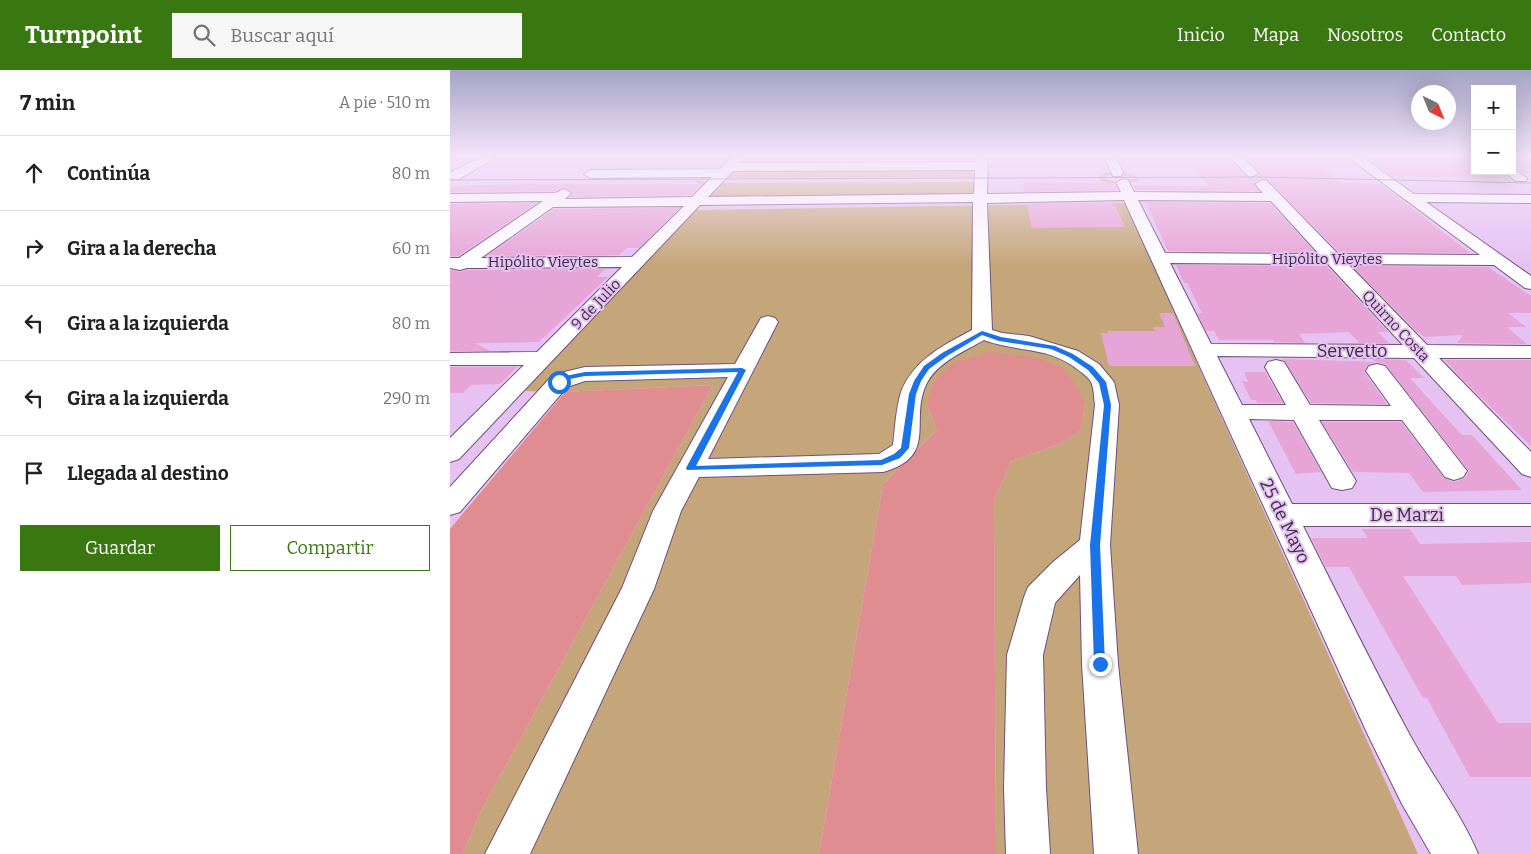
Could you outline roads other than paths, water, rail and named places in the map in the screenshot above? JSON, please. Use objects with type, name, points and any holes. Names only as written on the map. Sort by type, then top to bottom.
[{"type":"street","points":[[454,266],[567,192]]},
{"type":"street","name":"9 de Julio","points":[[450,453],[706,192]]},
{"type":"street","points":[[981,192],[982,333]]},
{"type":"street","points":[[450,198],[694,204],[980,202],[1088,192]]},
{"type":"street","name":"25 de Mayo","points":[[1127,192],[1382,722],[1417,789],[1456,854]]},
{"type":"street","name":"Quirno Costa","points":[[1268,192],[1531,468]]},
{"type":"street","points":[[1401,192],[1531,284]]},
{"type":"street","points":[[1410,198],[1531,199]]},
{"type":"street","name":"Hipólito Vieytes","points":[[1158,258],[1497,260]]},
{"type":"street","name":"Hipólito Vieytes","points":[[454,266],[637,262]]},
{"type":"street","points":[[507,854],[638,590],[667,511],[768,322]]},
{"type":"street","points":[[690,468],[882,463],[897,456],[905,448],[912,394],[917,381],[926,368],[944,354],[982,333],[999,339],[1053,348],[1071,355],[1090,369],[1102,382],[1108,405],[1095,545],[1100,664],[1116,854]]},
{"type":"street","name":"Servetto","points":[[1202,350],[1419,351],[1527,355]]},
{"type":"street","points":[[450,359],[544,358]]},
{"type":"street","points":[[1276,367],[1342,481]]},
{"type":"street","points":[[450,505],[559,382],[585,374],[742,370]]},
{"type":"street","points":[[1377,371],[1454,471]]},
{"type":"street","points":[[1232,412],[1409,413]]},
{"type":"street","name":"De Marzi","points":[[1282,516],[1531,515]]},
{"type":"street","points":[[1028,854],[1025,788],[1025,655],[1040,597],[1064,571],[1095,545]]}]
